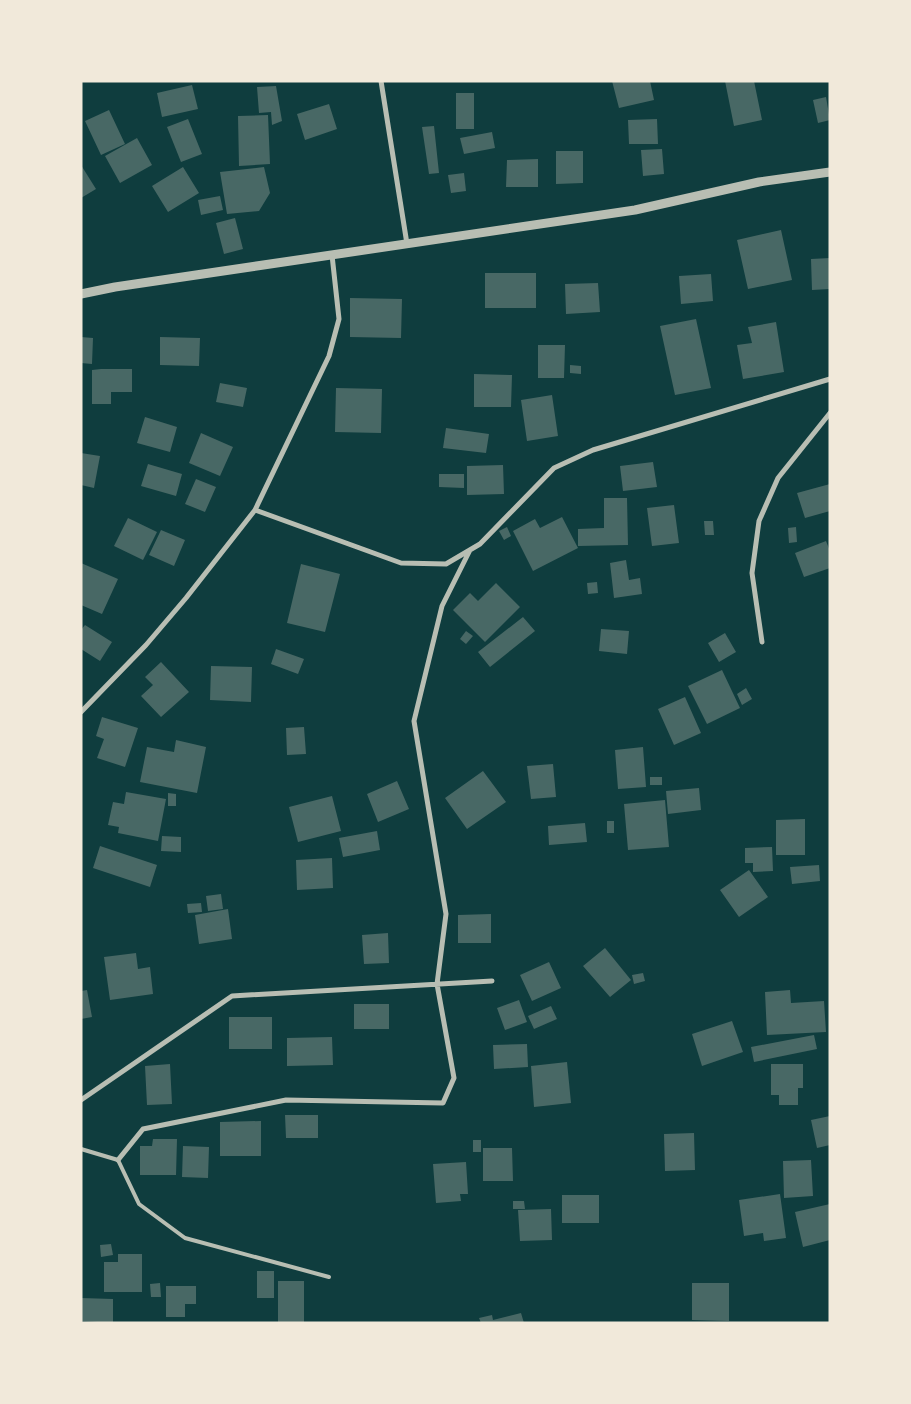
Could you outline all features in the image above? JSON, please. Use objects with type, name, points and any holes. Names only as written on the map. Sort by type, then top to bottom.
[{"type":"street","points":[[381,81],[407,244]]},
{"type":"street","points":[[81,294],[635,210],[759,182],[830,172]]},
{"type":"street","points":[[81,712],[146,645],[186,598],[255,510],[329,356],[340,319],[332,255]]},
{"type":"street","points":[[255,510],[401,563],[446,564],[480,544],[554,468],[593,450],[830,379]]},
{"type":"street","points":[[762,642],[752,572],[759,521],[778,478],[830,414]]},
{"type":"street","points":[[118,1160],[143,1129],[286,1100],[443,1103],[454,1078],[437,984],[446,914],[414,721],[442,606],[470,550]]},
{"type":"street","points":[[81,1100],[232,996],[492,981]]},
{"type":"lane","points":[[81,1149],[118,1160],[139,1204],[185,1238],[329,1277]]},
{"type":"building","points":[[612,81],[650,81],[654,100],[619,108]]},
{"type":"building","points":[[725,81],[754,81],[762,120],[734,126]]},
{"type":"building","points":[[192,85],[198,109],[162,117],[157,93]]},
{"type":"building","points":[[276,86],[282,121],[272,125],[271,112],[259,113],[257,87]]},
{"type":"building","points":[[456,93],[474,93],[474,129],[456,129]]},
{"type":"building","points":[[826,97],[830,120],[818,123],[813,100]]},
{"type":"building","points":[[329,104],[337,129],[305,140],[297,114]]},
{"type":"building","points":[[109,110],[125,144],[101,155],[85,121]]},
{"type":"building","points":[[268,115],[270,164],[239,166],[238,116]]},
{"type":"building","points":[[188,119],[202,154],[181,162],[167,127]]},
{"type":"building","points":[[657,119],[658,144],[629,144],[628,120]]},
{"type":"building","points":[[434,126],[439,173],[429,174],[422,127]]},
{"type":"building","points":[[492,132],[495,148],[464,154],[460,138]]},
{"type":"building","points":[[137,138],[152,165],[120,183],[105,156]]},
{"type":"building","points":[[662,149],[664,174],[643,176],[641,150]]},
{"type":"building","points":[[556,151],[583,151],[583,183],[556,184]]},
{"type":"building","points":[[538,159],[538,187],[506,187],[507,160]]},
{"type":"building","points":[[81,165],[96,189],[81,198]]},
{"type":"building","points":[[183,167],[199,193],[168,212],[152,186]]},
{"type":"building","points":[[264,167],[270,193],[259,211],[227,214],[220,172]]},
{"type":"building","points":[[464,173],[466,191],[451,193],[448,175]]},
{"type":"building","points":[[220,196],[223,210],[201,215],[198,200]]},
{"type":"building","points":[[235,218],[243,249],[224,254],[216,223]]},
{"type":"building","points":[[781,230],[792,280],[748,289],[737,240]]},
{"type":"building","points":[[830,258],[830,289],[812,290],[811,259]]},
{"type":"building","points":[[485,273],[536,273],[536,308],[485,308]]},
{"type":"building","points":[[711,274],[713,301],[681,304],[679,276]]},
{"type":"building","points":[[598,283],[600,312],[566,314],[565,284]]},
{"type":"building","points":[[350,298],[402,299],[401,338],[350,337]]},
{"type":"building","points":[[696,319],[711,388],[675,395],[660,326]]},
{"type":"building","points":[[776,322],[784,372],[743,379],[737,345],[752,343],[748,327]]},
{"type":"building","points":[[81,337],[93,338],[92,364],[81,363]]},
{"type":"building","points":[[160,337],[200,338],[199,366],[160,365]]},
{"type":"building","points":[[538,345],[565,345],[564,378],[538,378]]},
{"type":"building","points":[[570,365],[581,366],[581,374],[570,373]]},
{"type":"building","points":[[132,369],[132,392],[111,392],[111,404],[92,404],[92,370]]},
{"type":"building","points":[[474,374],[512,375],[511,407],[474,407]]},
{"type":"building","points":[[220,383],[247,388],[243,407],[216,402]]},
{"type":"building","points":[[336,388],[382,389],[381,433],[335,432]]},
{"type":"building","points":[[552,395],[558,436],[527,441],[521,400]]},
{"type":"building","points":[[145,417],[177,427],[170,452],[137,443]]},
{"type":"building","points":[[446,428],[489,434],[486,453],[443,448]]},
{"type":"building","points":[[201,433],[233,447],[220,476],[189,463]]},
{"type":"building","points":[[81,453],[100,456],[94,488],[81,485]]},
{"type":"building","points":[[653,462],[657,487],[623,491],[620,466]]},
{"type":"building","points":[[148,464],[182,474],[176,496],[141,486]]},
{"type":"building","points":[[503,465],[504,494],[467,495],[467,466]]},
{"type":"building","points":[[439,474],[464,474],[464,488],[439,487]]},
{"type":"building","points":[[196,479],[216,487],[205,512],[185,504]]},
{"type":"building","points":[[830,484],[830,511],[805,518],[797,493]]},
{"type":"building","points":[[604,498],[627,498],[628,545],[578,546],[578,529],[604,528]]},
{"type":"building","points":[[674,505],[679,543],[652,546],[647,508]]},
{"type":"building","points":[[562,517],[578,548],[533,571],[513,531],[535,519],[540,528]]},
{"type":"building","points":[[128,518],[157,532],[143,560],[114,546]]},
{"type":"building","points":[[704,521],[713,521],[714,535],[705,535]]},
{"type":"building","points":[[507,527],[511,536],[504,540],[499,531]]},
{"type":"building","points":[[796,527],[797,542],[789,543],[788,528]]},
{"type":"building","points":[[161,530],[185,540],[174,566],[149,555]]},
{"type":"building","points":[[826,541],[830,551],[830,568],[804,577],[795,553]]},
{"type":"building","points":[[626,560],[629,580],[640,578],[642,594],[614,598],[610,563]]},
{"type":"building","points":[[81,563],[118,579],[102,614],[81,605]]},
{"type":"building","points":[[301,564],[340,574],[325,632],[287,623]]},
{"type":"building","points":[[597,582],[598,593],[588,594],[587,583]]},
{"type":"building","points":[[496,583],[520,607],[485,642],[453,610],[470,593],[478,601]]},
{"type":"building","points":[[523,617],[535,631],[490,667],[478,652]]},
{"type":"building","points":[[85,625],[112,642],[100,661],[81,649],[81,630]]},
{"type":"building","points":[[601,629],[629,631],[627,654],[599,651]]},
{"type":"building","points":[[466,631],[473,636],[466,644],[460,639]]},
{"type":"building","points":[[725,633],[736,652],[719,662],[708,643]]},
{"type":"building","points":[[276,649],[304,659],[298,674],[271,664]]},
{"type":"building","points":[[161,662],[189,692],[161,717],[141,696],[153,685],[145,677]]},
{"type":"building","points":[[211,666],[252,667],[251,702],[210,700]]},
{"type":"building","points":[[722,670],[740,708],[707,724],[688,686]]},
{"type":"building","points":[[746,688],[752,699],[742,705],[737,694]]},
{"type":"building","points":[[685,697],[701,733],[674,745],[658,709]]},
{"type":"building","points":[[102,717],[138,728],[125,767],[97,758],[104,739],[96,736]]},
{"type":"building","points":[[304,727],[306,754],[287,755],[286,728]]},
{"type":"building","points":[[176,740],[206,747],[197,793],[140,782],[147,747],[174,752]]},
{"type":"building","points":[[643,747],[646,787],[618,789],[615,750]]},
{"type":"building","points":[[553,764],[556,797],[531,799],[527,766]]},
{"type":"building","points":[[483,771],[506,802],[467,829],[445,798]]},
{"type":"building","points":[[650,777],[662,777],[662,785],[650,785]]},
{"type":"building","points":[[397,781],[409,809],[378,822],[367,794]]},
{"type":"building","points":[[699,788],[701,810],[668,814],[666,791]]},
{"type":"building","points":[[126,792],[166,799],[158,841],[118,833],[119,827],[108,825],[113,802],[124,804]]},
{"type":"building","points":[[168,793],[176,794],[176,806],[168,806]]},
{"type":"building","points":[[332,796],[341,831],[298,842],[289,807]]},
{"type":"building","points":[[665,800],[669,847],[628,850],[624,804]]},
{"type":"building","points":[[805,819],[805,855],[776,855],[776,820]]},
{"type":"building","points":[[607,821],[614,821],[614,833],[607,833]]},
{"type":"building","points":[[585,823],[587,842],[549,845],[548,826]]},
{"type":"building","points":[[377,831],[380,850],[343,857],[339,838]]},
{"type":"building","points":[[162,836],[181,837],[181,852],[161,851]]},
{"type":"building","points":[[100,846],[157,865],[150,887],[93,868]]},
{"type":"building","points":[[772,847],[773,871],[753,872],[753,863],[745,863],[745,848]]},
{"type":"building","points":[[332,858],[333,888],[297,890],[296,860]]},
{"type":"building","points":[[819,865],[820,881],[792,884],[790,867]]},
{"type":"building","points":[[749,870],[768,897],[739,917],[720,890]]},
{"type":"building","points":[[221,894],[223,909],[208,911],[206,896]]},
{"type":"building","points":[[201,903],[202,912],[188,913],[187,904]]},
{"type":"building","points":[[228,909],[232,939],[199,944],[195,915]]},
{"type":"building","points":[[491,914],[491,943],[458,943],[458,915]]},
{"type":"building","points":[[388,933],[389,963],[364,964],[362,935]]},
{"type":"building","points":[[605,948],[631,980],[610,997],[583,966]]},
{"type":"building","points":[[136,953],[138,969],[150,967],[153,994],[110,1000],[104,957]]},
{"type":"building","points":[[549,962],[561,988],[532,1001],[520,975]]},
{"type":"building","points":[[643,973],[645,981],[634,984],[632,975]]},
{"type":"building","points":[[87,990],[92,1017],[81,1019],[81,991]]},
{"type":"building","points":[[790,990],[791,1003],[824,1001],[826,1032],[767,1035],[765,992]]},
{"type":"building","points":[[519,1000],[527,1022],[505,1030],[497,1008]]},
{"type":"building","points":[[354,1004],[389,1004],[389,1029],[354,1029]]},
{"type":"building","points":[[551,1006],[557,1019],[534,1029],[528,1016]]},
{"type":"building","points":[[229,1017],[272,1017],[272,1049],[229,1049]]},
{"type":"building","points":[[732,1021],[743,1052],[702,1066],[692,1034]]},
{"type":"building","points":[[814,1035],[817,1049],[754,1062],[751,1047]]},
{"type":"building","points":[[332,1037],[333,1065],[287,1066],[287,1038]]},
{"type":"building","points":[[527,1044],[528,1067],[494,1069],[493,1045]]},
{"type":"building","points":[[567,1062],[571,1103],[534,1107],[531,1066]]},
{"type":"building","points":[[170,1064],[172,1104],[147,1105],[145,1066]]},
{"type":"building","points":[[771,1064],[803,1064],[803,1088],[798,1088],[798,1105],[779,1105],[779,1095],[771,1095]]},
{"type":"building","points":[[285,1115],[318,1115],[318,1138],[286,1138]]},
{"type":"building","points":[[830,1116],[830,1145],[817,1148],[811,1120]]},
{"type":"building","points":[[261,1121],[261,1156],[220,1156],[220,1122]]},
{"type":"building","points":[[694,1133],[695,1170],[665,1171],[664,1134]]},
{"type":"building","points":[[153,1139],[177,1139],[176,1175],[140,1175],[140,1146],[152,1146]]},
{"type":"building","points":[[473,1140],[481,1140],[481,1152],[473,1152]]},
{"type":"building","points":[[183,1146],[209,1147],[208,1178],[182,1177]]},
{"type":"building","points":[[483,1148],[512,1148],[513,1181],[483,1181]]},
{"type":"building","points":[[811,1160],[813,1196],[784,1198],[783,1161]]},
{"type":"building","points":[[466,1162],[468,1194],[460,1194],[461,1201],[436,1203],[433,1164]]},
{"type":"building","points":[[780,1194],[786,1238],[764,1241],[763,1233],[744,1236],[739,1200]]},
{"type":"building","points":[[562,1195],[599,1195],[599,1223],[562,1223]]},
{"type":"building","points":[[513,1201],[524,1201],[525,1209],[513,1209]]},
{"type":"building","points":[[830,1204],[830,1240],[803,1247],[795,1212]]},
{"type":"building","points":[[551,1209],[552,1240],[520,1241],[518,1210]]},
{"type":"building","points":[[111,1244],[113,1255],[101,1257],[100,1245]]},
{"type":"building","points":[[118,1254],[142,1254],[142,1292],[104,1292],[104,1262],[118,1262]]},
{"type":"building","points":[[257,1271],[274,1271],[274,1298],[257,1298]]},
{"type":"building","points":[[278,1281],[304,1281],[304,1323],[278,1323]]},
{"type":"building","points":[[160,1283],[161,1297],[151,1297],[150,1284]]},
{"type":"building","points":[[692,1283],[729,1283],[729,1321],[692,1320]]},
{"type":"building","points":[[166,1286],[196,1286],[196,1304],[185,1304],[185,1317],[166,1317]]},
{"type":"building","points":[[81,1298],[113,1299],[113,1323],[81,1321]]},
{"type":"building","points":[[521,1313],[524,1323],[481,1323],[479,1318],[492,1315],[493,1320]]}]
